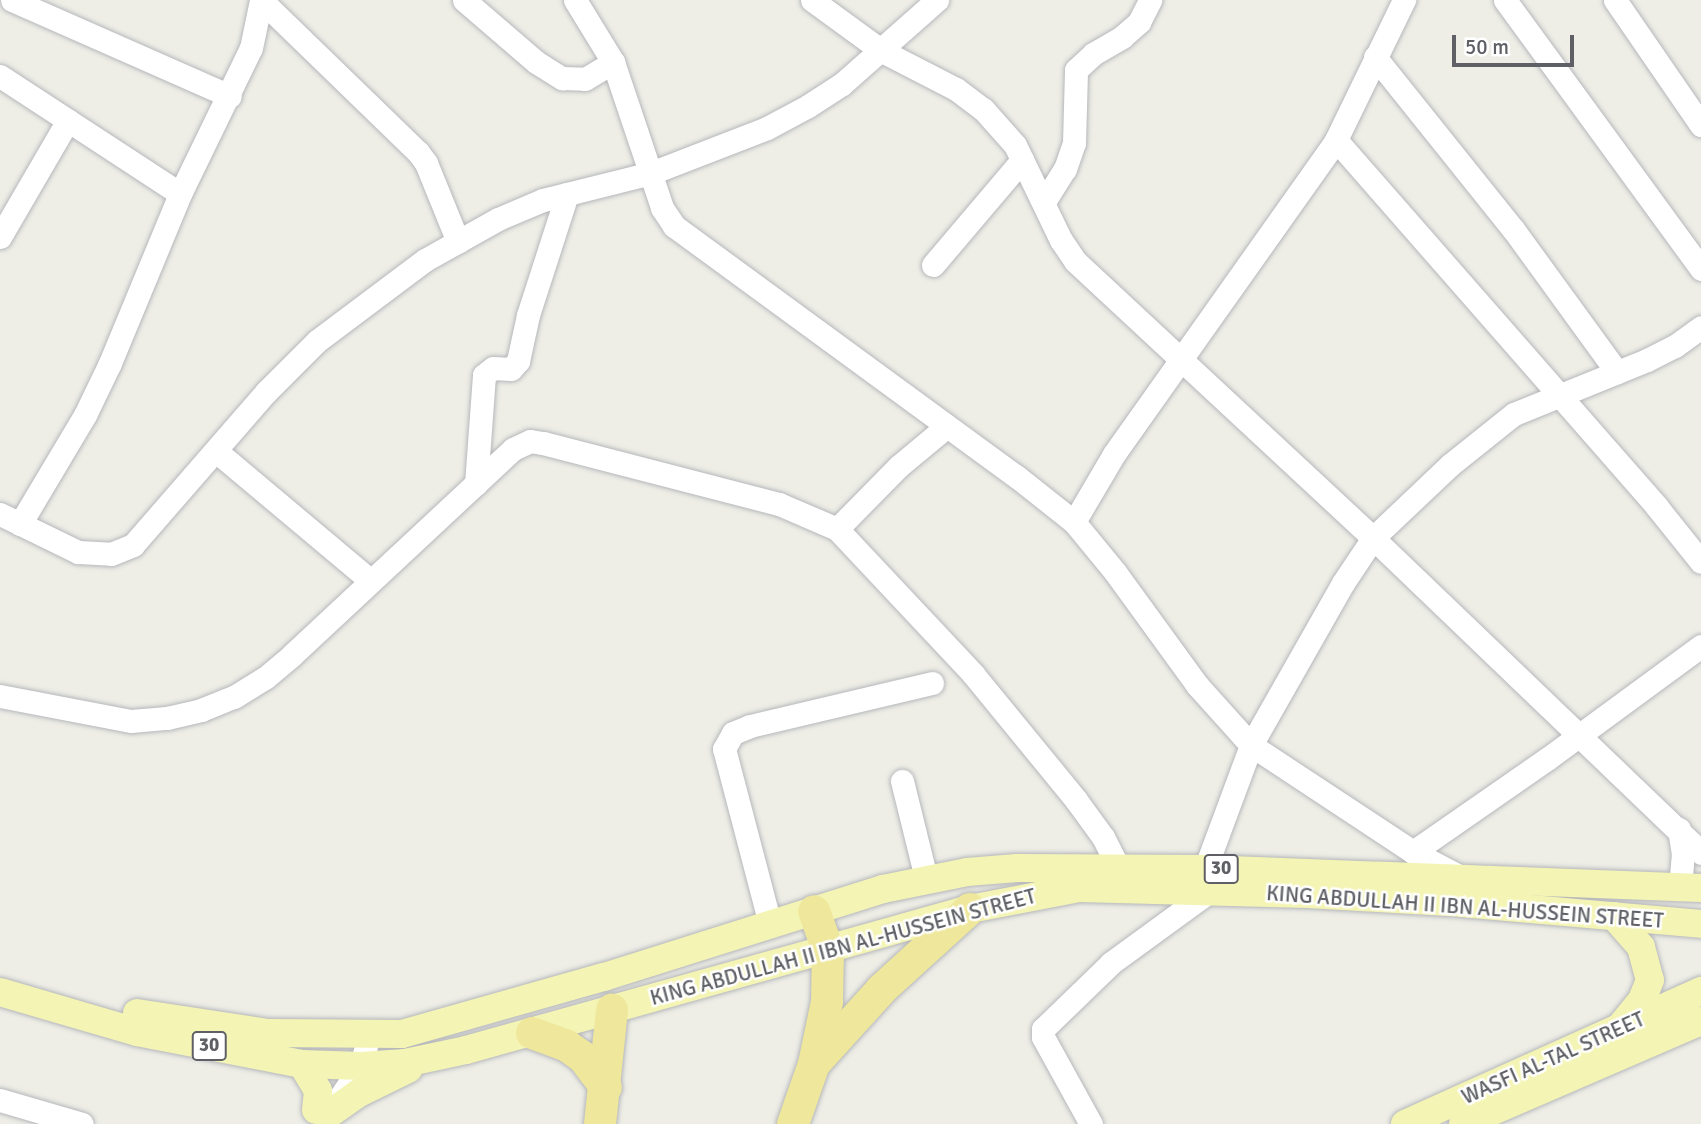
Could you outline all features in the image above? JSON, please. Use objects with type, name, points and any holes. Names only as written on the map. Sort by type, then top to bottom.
[{"type":"highway","points":[[814,1064],[882,989],[970,909]]},
{"type":"highway","points":[[793,1124],[814,1064],[827,1002],[828,950],[814,911]]},
{"type":"highway","points":[[600,1124],[612,1010]]},
{"type":"highway","points":[[532,1033],[559,1042],[583,1057],[606,1087]]},
{"type":"main road","name":"KING ABDULLAH II IBN AL-HUSSEIN STREET","points":[[0,972],[138,1013],[268,1033],[409,1032],[604,977],[926,878],[1017,869],[1119,868],[1208,880],[1701,924]]},
{"type":"main road","name":"KING ABDULLAH II IBN AL-HUSSEIN STREET","points":[[0,992],[137,1031],[302,1064],[353,1065],[423,1060],[532,1033],[970,909],[1079,888],[1208,880],[1466,880],[1690,888]]},
{"type":"main road","points":[[1614,916],[1641,947],[1650,980],[1642,1000],[1616,1031]]},
{"type":"main road","points":[[604,977],[612,1010]]},
{"type":"main road","name":"WASFI AL-TAL STREET","points":[[1405,1124],[1701,991]]},
{"type":"main road","name":"WASFI AL-TAL STREET","points":[[1463,1124],[1701,1021]]},
{"type":"main road","points":[[317,1118],[423,1060]]},
{"type":"main road","points":[[302,1064],[318,1091],[317,1118]]},
{"type":"street","points":[[12,0],[230,96]]},
{"type":"street","points":[[261,0],[251,48],[230,96],[180,194],[100,384],[10,519],[78,552],[111,554],[133,545],[266,392],[317,341],[378,293],[498,219],[567,194],[651,173],[766,128],[808,106],[842,84],[937,0]]},
{"type":"street","points":[[261,0],[418,152],[432,176],[458,242]]},
{"type":"street","points":[[464,0],[536,62],[562,78],[585,79],[613,62]]},
{"type":"street","points":[[575,0],[613,62],[662,208],[680,231],[1074,522],[1115,572],[1197,685],[1251,745],[1413,852],[1466,880]]},
{"type":"street","points":[[812,0],[882,51],[956,89],[983,109],[1015,145],[1061,240],[1075,261],[1373,538],[1577,737],[1701,853]]},
{"type":"street","points":[[1044,202],[1065,169],[1073,143],[1076,70],[1093,54],[1122,37],[1139,22],[1150,0]]},
{"type":"street","points":[[1074,522],[1114,454],[1182,362],[1336,140],[1404,0]]},
{"type":"street","points":[[1505,0],[1701,269]]},
{"type":"street","points":[[1615,0],[1701,125]]},
{"type":"street","points":[[1375,57],[1513,229],[1617,372]]},
{"type":"street","points":[[0,76],[180,194]]},
{"type":"street","points":[[0,237],[68,120]]},
{"type":"street","points":[[1336,140],[1556,395],[1657,507],[1701,562]]},
{"type":"street","points":[[933,265],[1022,160]]},
{"type":"street","points":[[476,484],[484,375],[493,368],[511,369],[518,361],[528,315],[567,194]]},
{"type":"street","points":[[1091,1124],[1043,1037],[1043,1029],[1111,964],[1208,880],[1251,745],[1343,583],[1373,538],[1484,436],[1514,414],[1675,346],[1701,327]]},
{"type":"street","points":[[837,529],[899,466],[947,426]]},
{"type":"street","points":[[0,696],[131,721],[167,718],[201,710],[234,697],[265,678],[513,449],[530,441],[779,504],[837,529],[973,674],[1076,800],[1103,837],[1119,868]]},
{"type":"street","points":[[216,451],[372,581]]},
{"type":"street","points":[[1413,852],[1701,646]]},
{"type":"street","points":[[770,924],[724,749],[733,733],[750,726],[932,683]]},
{"type":"street","points":[[902,781],[926,878]]},
{"type":"street","points":[[1679,830],[1690,888]]},
{"type":"street","points":[[317,1118],[353,1065],[361,1034]]},
{"type":"street","points":[[0,1100],[82,1124]]}]
